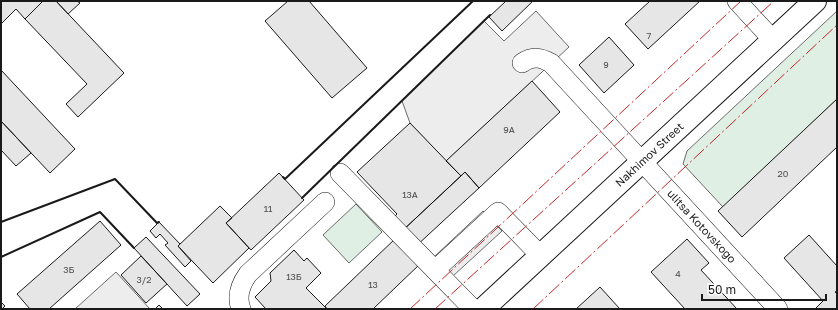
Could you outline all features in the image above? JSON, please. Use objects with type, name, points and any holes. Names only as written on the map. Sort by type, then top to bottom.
[{"type":"main road","name":"Nakhimov Street","points":[[483,309],[816,1]]},
{"type":"street","points":[[737,1],[773,40]]},
{"type":"street","name":"ulitsa Kotovskogo","points":[[522,64],[531,58],[541,57],[551,63],[778,309]]},
{"type":"street","points":[[340,173],[473,309]]},
{"type":"street","points":[[241,309],[238,294],[242,283],[248,274],[325,202]]},
{"type":"street","points":[[435,270],[498,212],[541,256]]},
{"type":"green space","points":[[837,11],[837,99],[723,207],[683,164],[687,151]]},
{"type":"green space","points":[[356,204],[382,232],[349,263],[323,235]]},
{"type":"shaded area","points":[[536,11],[569,47],[446,161],[410,123],[402,101],[484,21],[504,41]]},
{"type":"shaded area","points":[[483,211],[502,231],[453,276],[435,256]]},
{"type":"shaded area","points":[[116,272],[150,309],[75,309]]},
{"type":"building","points":[[1,1],[43,1],[25,19],[16,9],[1,24]]},
{"type":"building","points":[[43,1],[56,1],[124,73],[78,117],[66,104],[87,84],[25,19]]},
{"type":"building","points":[[56,1],[77,1],[80,3],[68,14]]},
{"type":"building","points":[[288,1],[309,1],[367,68],[332,98],[265,21]]},
{"type":"building","points":[[506,1],[533,1],[502,31],[489,17]]},
{"type":"building","points":[[650,1],[700,1],[648,49],[625,24]]},
{"type":"building","points":[[609,37],[634,65],[604,93],[579,65]]},
{"type":"building","points":[[1,70],[75,149],[50,173],[1,121]]},
{"type":"building","points":[[532,81],[560,112],[479,188],[465,172],[461,176],[446,161]]},
{"type":"building","points":[[837,99],[837,147],[742,237],[718,211]]},
{"type":"building","points":[[1,121],[31,153],[16,166],[1,150]]},
{"type":"building","points":[[410,123],[461,176],[401,232],[390,221],[397,214],[357,172]]},
{"type":"building","points":[[465,172],[479,188],[415,247],[401,232]]},
{"type":"building","points":[[279,173],[304,200],[251,250],[226,223]]},
{"type":"building","points":[[220,206],[232,218],[226,223],[249,248],[213,283],[178,246]]},
{"type":"building","points":[[100,221],[121,245],[49,309],[30,309],[17,294]]},
{"type":"building","points":[[159,222],[180,244],[178,246],[191,261],[185,267],[165,245],[168,243],[160,234],[156,238],[150,231]]},
{"type":"building","points":[[809,235],[837,266],[837,291],[835,292],[837,294],[837,309],[815,309],[823,301],[784,258]]},
{"type":"building","points":[[146,237],[200,294],[187,306],[134,248]]},
{"type":"building","points":[[397,237],[421,263],[373,309],[327,309],[325,306]]},
{"type":"building","points":[[687,239],[709,263],[701,270],[737,309],[685,309],[651,272]]},
{"type":"building","points":[[294,250],[304,261],[307,258],[321,273],[306,288],[327,309],[266,309],[255,297],[271,281],[270,273]]},
{"type":"building","points":[[141,256],[167,284],[146,303],[121,275]]},
{"type":"building","points":[[600,287],[620,309],[576,309]]},
{"type":"building","points":[[1,302],[5,306],[2,309],[1,309]]},
{"type":"building","points":[[159,305],[163,309],[155,309]]},
{"type":"wall","points":[[283,177],[285,179],[473,1]]},
{"type":"wall","points":[[302,198],[490,15]]},
{"type":"wall","points":[[1,222],[115,179],[157,223],[159,222]]},
{"type":"wall","points":[[1,257],[100,212],[134,248]]},
{"type":"power","points":[[410,309],[741,1]]},
{"type":"power","points":[[435,309],[774,1]]},
{"type":"power","points":[[533,309],[837,25]]}]
